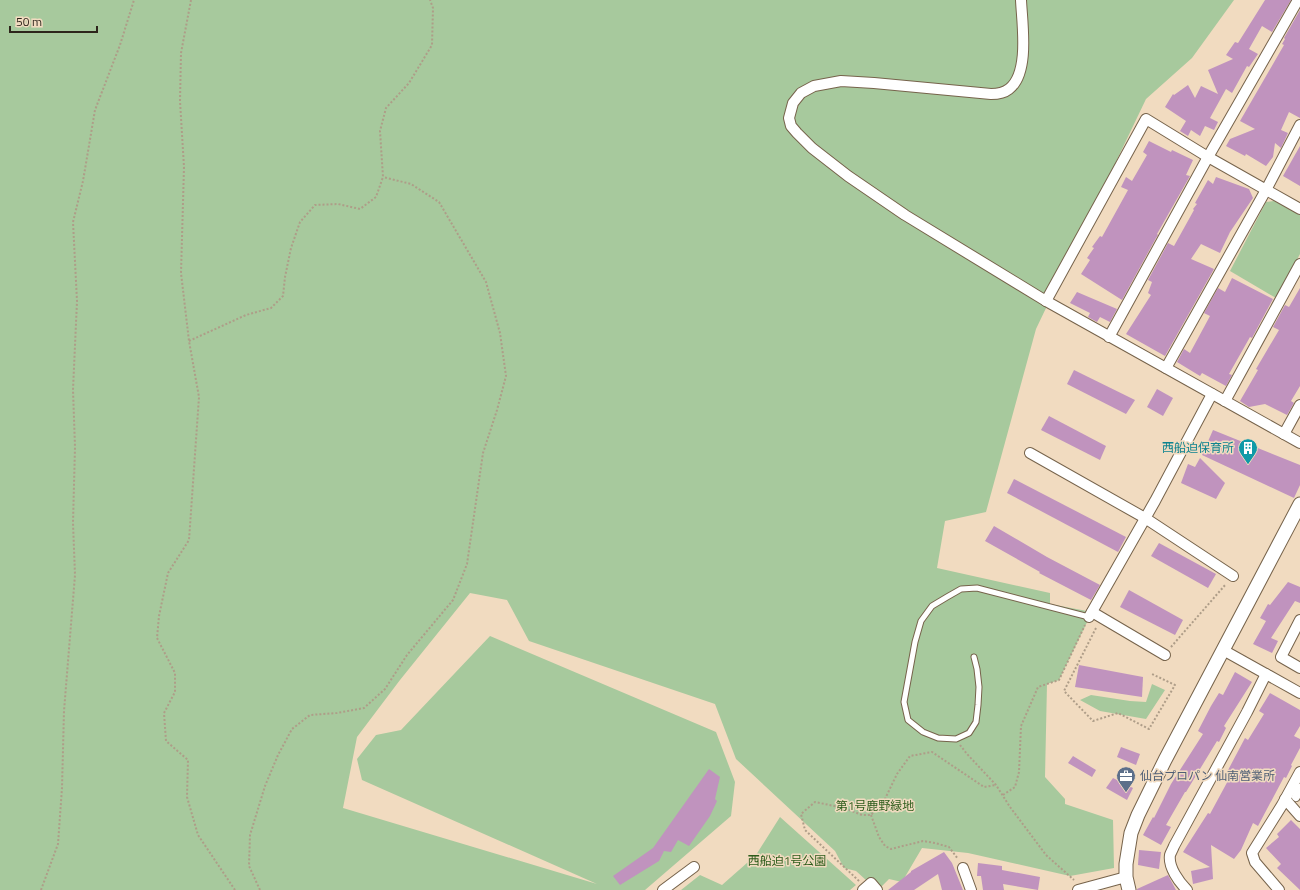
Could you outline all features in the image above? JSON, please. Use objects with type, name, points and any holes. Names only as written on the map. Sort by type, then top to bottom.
[{"type":"street","points":[[1020,0],[1023,56],[1017,79],[1008,90],[1002,93],[991,94],[841,81],[814,86],[801,93],[793,103],[789,118],[791,126],[812,148],[848,176],[905,215],[1046,301],[1300,443]]},
{"type":"street","points":[[1109,336],[1208,157],[1298,0]]},
{"type":"street","points":[[1046,301],[1146,119],[1208,157],[1300,209]]},
{"type":"street","points":[[1166,368],[1266,190],[1300,125]]},
{"type":"street","points":[[1225,401],[1300,264]]},
{"type":"street","points":[[1165,655],[1090,614],[1145,518],[1212,394]]},
{"type":"street","points":[[1284,434],[1300,405]]},
{"type":"street","points":[[1030,453],[1145,518],[1233,576]]},
{"type":"street","points":[[1129,890],[1126,877],[1126,864],[1132,832],[1138,815],[1165,760],[1300,504]]},
{"type":"street","points":[[1300,620],[1281,657],[1300,668]]},
{"type":"street","points":[[1223,650],[1300,693]]},
{"type":"street","points":[[1187,890],[1178,881],[1172,867],[1170,856],[1266,674]]},
{"type":"street","points":[[1290,798],[1300,772]]},
{"type":"street","points":[[1279,890],[1255,862],[1252,853],[1290,798],[1300,788]]},
{"type":"street","points":[[1290,798],[1300,816]]},
{"type":"street","points":[[663,890],[694,867]]},
{"type":"street","points":[[963,868],[971,890]]},
{"type":"street","points":[[1079,890],[1126,877]]},
{"type":"street","points":[[864,888],[871,883],[877,890]]},
{"type":"lane","points":[[974,657],[979,687],[978,705],[976,722],[969,733],[956,739],[938,738],[923,732],[908,720],[904,702],[915,642],[921,621],[932,606],[961,589],[977,588],[1090,614]]},
{"type":"path","points":[[41,890],[58,844],[62,788],[64,711],[75,575],[73,523],[75,447],[73,390],[77,301],[74,222],[83,181],[95,110],[120,45],[134,0]]},
{"type":"path","points":[[191,0],[182,53],[180,101],[184,167],[182,273],[189,341],[199,397],[189,540],[168,572],[159,616],[157,638],[174,673],[175,692],[164,713],[166,741],[188,760],[187,797],[198,835],[235,890]]},
{"type":"path","points":[[189,341],[246,315],[271,308],[283,296],[291,248],[300,222],[315,205],[338,204],[360,209],[376,197],[383,177],[380,131],[386,108],[410,83],[432,45],[433,8],[430,0]]},
{"type":"path","points":[[260,890],[249,866],[250,835],[265,786],[278,754],[292,730],[310,715],[337,713],[364,708],[385,689],[407,655],[454,600],[467,564],[483,453],[506,376],[500,333],[486,282],[439,202],[410,184],[383,177]]},
{"type":"path","points":[[1165,655],[1233,576]]},
{"type":"path","points":[[1003,795],[1015,787],[1020,772],[1021,726],[1038,687],[1059,680],[1090,614]]},
{"type":"path","points":[[1096,628],[1064,691],[1093,721],[1118,713],[1149,729],[1175,685],[1152,674]]},
{"type":"path","points":[[956,739],[967,754],[996,785],[1010,807],[1046,855],[1070,876],[1079,890]]},
{"type":"path","points":[[864,888],[805,830],[801,814],[815,802],[844,808],[862,815],[871,815],[884,801],[897,774],[910,756],[932,752],[984,787],[996,785]]},
{"type":"path","points":[[871,815],[879,837],[885,846],[891,848],[923,841],[935,843],[949,847],[963,868]]},
{"type":"green space","name":"第1号鹿野緑地","points":[[0,0],[1234,0],[1192,58],[1146,99],[1036,329],[986,512],[945,521],[937,568],[1050,593],[1050,604],[1092,612],[1059,680],[1047,684],[1045,777],[1065,799],[1065,804],[1113,820],[1114,868],[1070,876],[968,853],[922,848],[902,882],[889,879],[877,890],[856,871],[844,868],[835,851],[736,759],[715,704],[529,641],[507,600],[470,593],[400,680],[357,737],[343,808],[597,884],[362,780],[357,759],[376,735],[401,730],[490,636],[716,732],[735,782],[731,816],[645,890],[0,890]]},
{"type":"green space","points":[[1274,201],[1300,215],[1300,254],[1276,298],[1230,271],[1266,202]]},
{"type":"green space","points":[[1152,684],[1165,690],[1146,719],[1100,711],[1080,700],[1091,695],[1146,702]]},
{"type":"green space","name":"西船迫1号公園","points":[[780,817],[856,885],[850,890],[681,890],[700,875],[722,885],[756,855]]},
{"type":"building","points":[[1265,0],[1291,0],[1272,32],[1262,26],[1249,49],[1258,54],[1249,67],[1247,66],[1232,93],[1226,89],[1210,118],[1218,122],[1214,130],[1205,126],[1200,136],[1191,130],[1188,136],[1180,131],[1186,121],[1165,107],[1173,94],[1174,95],[1188,85],[1195,98],[1201,86],[1218,94],[1208,70],[1233,59],[1226,55],[1235,42],[1238,43]]},
{"type":"building","points":[[1300,10],[1300,118],[1289,112],[1281,130],[1288,133],[1281,148],[1275,143],[1273,157],[1266,166],[1246,154],[1245,156],[1226,146],[1230,139],[1255,129],[1240,121],[1284,45],[1282,44],[1285,39],[1284,38]]},
{"type":"building","points":[[1149,141],[1171,152],[1172,150],[1193,160],[1186,175],[1190,176],[1122,300],[1081,274],[1090,260],[1087,258],[1094,248],[1092,247],[1100,236],[1102,237],[1128,190],[1121,187],[1126,177],[1132,181],[1147,155],[1143,152]]},
{"type":"building","points":[[1300,146],[1300,186],[1283,176]]},
{"type":"building","points":[[1216,177],[1249,189],[1253,198],[1230,232],[1220,253],[1201,244],[1191,259],[1214,269],[1165,356],[1126,334],[1151,295],[1148,293],[1152,282],[1148,280],[1168,243],[1174,246],[1194,210],[1193,209],[1197,204],[1195,203],[1208,180],[1213,184]]},
{"type":"building","points":[[1232,278],[1273,299],[1252,338],[1250,337],[1229,374],[1232,375],[1226,386],[1202,373],[1200,376],[1177,362],[1184,349],[1190,353],[1210,316],[1204,313],[1218,288],[1225,292]]},
{"type":"building","points":[[1300,288],[1300,386],[1291,401],[1294,403],[1287,415],[1265,404],[1249,407],[1240,401],[1258,370],[1256,369],[1279,330],[1273,327],[1285,305],[1289,307]]},
{"type":"building","points":[[1077,292],[1117,309],[1110,322],[1100,317],[1097,322],[1088,317],[1090,313],[1070,303]]},
{"type":"building","points":[[1074,370],[1135,400],[1126,414],[1067,384]]},
{"type":"building","points":[[1157,389],[1173,398],[1163,416],[1147,407]]},
{"type":"building","points":[[1049,416],[1106,446],[1100,460],[1041,430]]},
{"type":"building","name":"西船迫保育所","points":[[1213,430],[1300,465],[1300,485],[1294,498],[1202,455]]},
{"type":"building","points":[[1200,458],[1225,483],[1216,499],[1181,483],[1188,464],[1195,467]]},
{"type":"building","points":[[1014,479],[1126,537],[1118,552],[1007,493]]},
{"type":"building","points":[[994,526],[1047,557],[1100,585],[1091,600],[1039,573],[1040,572],[985,541]]},
{"type":"building","points":[[1159,543],[1216,574],[1208,588],[1151,556]]},
{"type":"building","points":[[1288,582],[1300,587],[1300,603],[1295,601],[1271,638],[1278,641],[1272,653],[1253,644],[1266,621],[1260,618],[1268,604],[1270,605]]},
{"type":"building","points":[[1129,590],[1183,620],[1175,635],[1120,607]]},
{"type":"building","points":[[1079,665],[1143,677],[1142,697],[1075,687]]},
{"type":"building","points":[[1235,672],[1252,682],[1224,726],[1226,728],[1219,742],[1217,741],[1166,825],[1171,827],[1161,845],[1143,835],[1153,817],[1154,818],[1171,784],[1203,734],[1198,731],[1211,706],[1219,693],[1223,695]]},
{"type":"building","points":[[1270,693],[1300,710],[1300,726],[1294,736],[1300,739],[1300,748],[1286,778],[1284,777],[1258,826],[1253,823],[1241,850],[1234,859],[1211,845],[1213,879],[1193,884],[1191,871],[1210,867],[1183,852],[1208,813],[1210,814],[1230,777],[1226,774],[1245,738],[1248,740],[1264,714],[1259,711]]},
{"type":"building","points":[[1121,747],[1140,754],[1136,765],[1117,757]]},
{"type":"building","points":[[1073,756],[1096,770],[1092,777],[1068,763]]},
{"type":"building","points":[[709,769],[720,777],[715,799],[717,801],[710,816],[689,846],[678,840],[671,852],[664,851],[659,861],[620,885],[613,876],[653,848]]},
{"type":"building","points":[[1113,778],[1133,788],[1127,800],[1106,788]]},
{"type":"building","points":[[1291,820],[1300,829],[1300,890],[1277,868],[1281,864],[1266,848],[1279,837],[1277,834]]},
{"type":"building","points":[[1139,850],[1161,852],[1159,869],[1138,865]]},
{"type":"building","points":[[944,852],[952,863],[963,890],[942,890],[938,874],[914,890],[888,890],[911,871]]},
{"type":"building","points":[[978,863],[1002,866],[1002,870],[1040,877],[1038,890],[1003,884],[1004,890],[983,890],[981,876],[977,876]]},
{"type":"building","points":[[1168,875],[1176,890],[1137,890],[1137,889]]},
{"type":"place","name":"西船迫保育所","points":[[1248,465]]},
{"type":"place","name":"仙台プロパン 仙南営業所","points":[[1126,793]]}]
